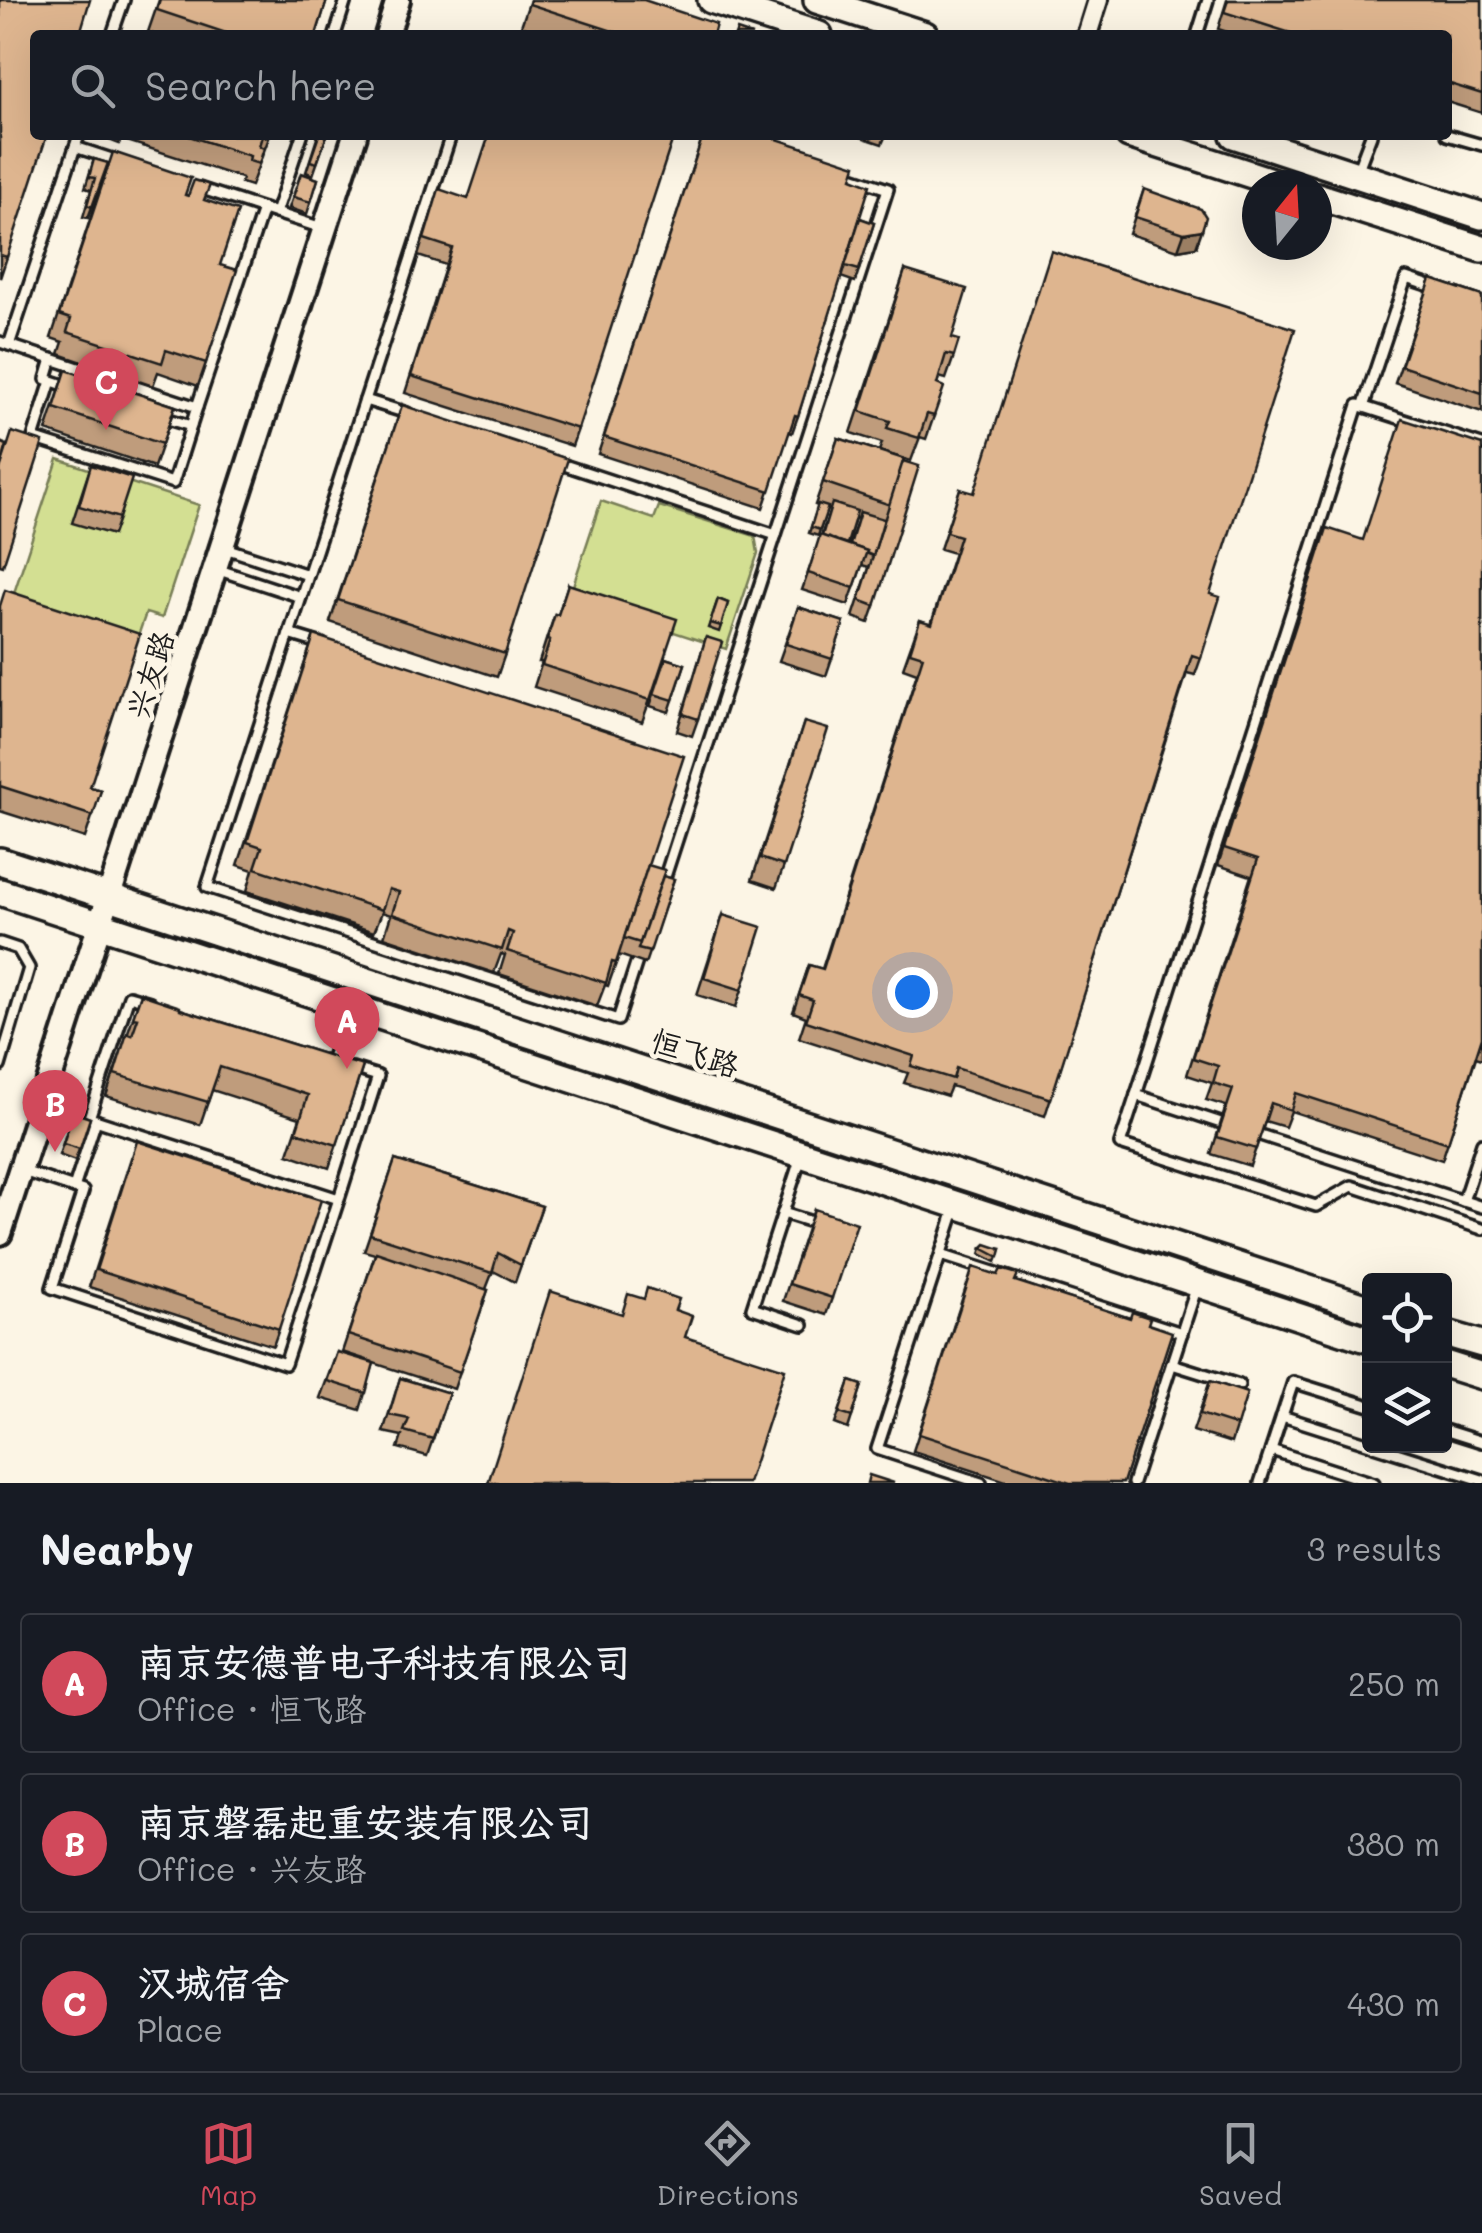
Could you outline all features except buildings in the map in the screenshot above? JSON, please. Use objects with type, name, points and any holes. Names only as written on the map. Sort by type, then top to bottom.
[{"type":"main road","points":[[711,0],[804,30]]},
{"type":"main road","points":[[817,0],[910,30]]},
{"type":"main road","points":[[1144,140],[1242,172]]},
{"type":"main road","points":[[1250,140],[1482,216]]},
{"type":"main road","points":[[1332,201],[1482,249]]},
{"type":"main road","name":"恒飞路","points":[[0,860],[1362,1306]]},
{"type":"main road","name":"恒飞路","points":[[0,892],[1362,1337]]},
{"type":"main road","points":[[1452,1335],[1482,1344]]},
{"type":"main road","points":[[1452,1367],[1482,1376]]},
{"type":"street","points":[[389,30],[398,0]]},
{"type":"street","points":[[1089,30],[1098,0]]},
{"type":"street","name":"兴友路","points":[[0,1233],[353,140]]},
{"type":"lane","points":[[114,30],[124,0]]},
{"type":"lane","points":[[337,30],[346,0]]},
{"type":"lane","points":[[1199,30],[1208,0]]},
{"type":"lane","points":[[1452,137],[1482,146]]},
{"type":"lane","points":[[78,140],[4,343],[197,406]]},
{"type":"lane","points":[[276,213],[300,140]]},
{"type":"lane","points":[[448,140],[207,887],[618,1020],[638,961]]},
{"type":"lane","points":[[1356,174],[1369,140]]},
{"type":"lane","points":[[76,147],[132,165]]},
{"type":"lane","points":[[661,888],[888,189],[832,171]]},
{"type":"lane","points":[[188,184],[325,229]]},
{"type":"lane","points":[[51,381],[33,438],[173,483],[262,209]]},
{"type":"lane","points":[[1363,407],[1406,278],[1452,293]]},
{"type":"lane","points":[[52,359],[46,379],[86,392]]},
{"type":"lane","points":[[365,400],[421,418]]},
{"type":"lane","points":[[1482,445],[1358,405],[1120,1144],[1316,1206],[1352,1186],[1482,1228]]},
{"type":"lane","points":[[156,415],[191,426]]},
{"type":"lane","points":[[552,461],[776,535]]},
{"type":"lane","points":[[220,558],[308,575]]},
{"type":"lane","points":[[220,558],[301,597]]},
{"type":"lane","points":[[289,634],[326,646]]},
{"type":"lane","points":[[682,760],[701,766]]},
{"type":"lane","points":[[0,943],[18,949],[29,968],[1,1059]]},
{"type":"lane","points":[[166,1008],[129,996],[89,1118],[339,1199]]},
{"type":"lane","points":[[331,1061],[349,1007]]},
{"type":"lane","points":[[20,1170],[84,1191],[52,1288],[285,1364],[378,1076],[313,1055]]},
{"type":"lane","points":[[1136,1095],[1221,1123]]},
{"type":"lane","points":[[74,1188],[96,1120]]},
{"type":"lane","points":[[1260,1135],[1482,1206]]},
{"type":"lane","points":[[1463,1200],[1482,1142]]},
{"type":"lane","points":[[802,1155],[752,1308],[803,1325]]},
{"type":"lane","points":[[957,1204],[877,1450],[981,1483]]},
{"type":"lane","points":[[783,1213],[820,1225]]},
{"type":"lane","points":[[941,1255],[1182,1333]]},
{"type":"lane","points":[[1133,1483],[1197,1284]]},
{"type":"lane","points":[[1172,1364],[1239,1385]]},
{"type":"lane","points":[[1260,1483],[1293,1382],[1362,1404]]},
{"type":"lane","points":[[1282,1416],[1362,1442]]},
{"type":"lane","points":[[1452,1433],[1482,1442]]},
{"type":"lane","points":[[1271,1450],[1374,1483]]},
{"type":"lane","points":[[1397,1453],[1482,1480]]},
{"type":"green space","points":[[58,459],[199,505],[162,618],[146,613],[138,636],[13,596]]},
{"type":"green space","points":[[601,501],[654,519],[659,506],[755,536],[758,553],[726,649],[569,598]]},
{"type":"place","name":"汉城宿舍","points":[[106,430]]},
{"type":"place","name":"南京安德普电子科技有限公司","points":[[347,1069]]},
{"type":"place","name":"南京磐磊起重安装有限公司","points":[[55,1152]]}]
